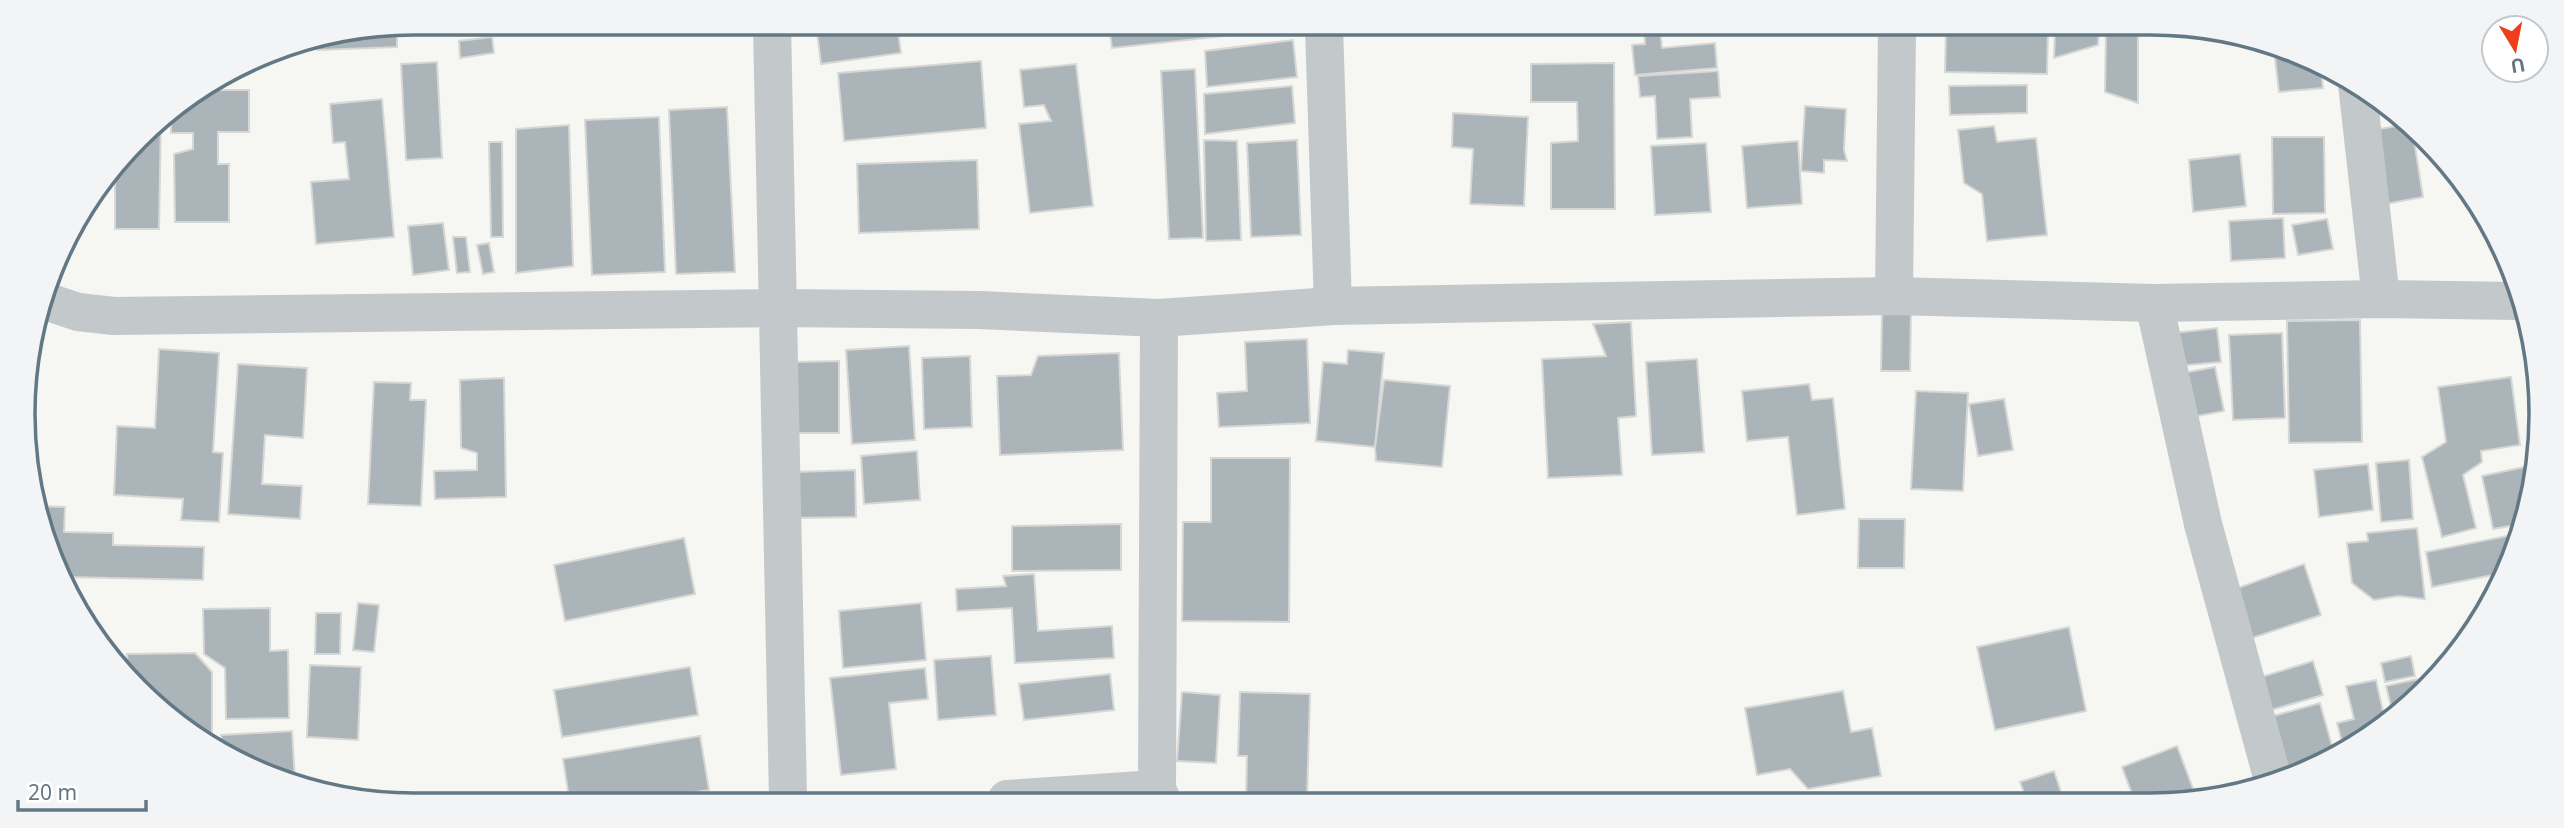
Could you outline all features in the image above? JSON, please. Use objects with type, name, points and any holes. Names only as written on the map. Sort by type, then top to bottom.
[{"type":"street","points":[[772,35],[788,793]]},
{"type":"street","points":[[1324,35],[1333,306]]},
{"type":"street","points":[[1894,296],[1897,35]]},
{"type":"street","points":[[2359,97],[2381,299]]},
{"type":"street","points":[[52,303],[78,312],[114,316],[778,308],[978,310],[1159,318],[1333,306],[1894,296],[2154,303],[2511,300]]},
{"type":"street","points":[[2154,303],[2203,524],[2271,773]]},
{"type":"street","points":[[1159,318],[1159,793]]},
{"type":"building","points":[[817,35],[898,35],[901,53],[821,64]]},
{"type":"building","points":[[1110,35],[1235,35],[1112,48]]},
{"type":"building","points":[[1644,35],[1661,35],[1662,48],[1715,43],[1717,68],[1635,75],[1632,45],[1645,44]]},
{"type":"building","points":[[1946,35],[2048,35],[2047,74],[1945,72]]},
{"type":"building","points":[[2055,35],[2099,35],[2098,45],[2054,58]]},
{"type":"building","points":[[2106,35],[2138,35],[2138,103],[2105,92]]},
{"type":"building","points":[[397,36],[397,47],[318,50],[318,48],[340,42]]},
{"type":"building","points":[[492,37],[494,53],[460,58],[459,41]]},
{"type":"building","points":[[1293,40],[1297,77],[1207,87],[1205,51]]},
{"type":"building","points":[[2275,56],[2322,76],[2323,88],[2279,92]]},
{"type":"building","points":[[981,61],[986,128],[844,141],[838,73]]},
{"type":"building","points":[[437,62],[442,158],[406,160],[401,64]]},
{"type":"building","points":[[1614,63],[1615,209],[1551,209],[1551,143],[1578,141],[1577,102],[1531,102],[1531,64]]},
{"type":"building","points":[[1076,64],[1093,206],[1030,213],[1019,124],[1051,121],[1044,105],[1024,107],[1020,70]]},
{"type":"building","points":[[1195,69],[1203,238],[1169,239],[1161,71]]},
{"type":"building","points":[[1718,71],[1720,97],[1690,99],[1692,137],[1657,139],[1655,96],[1640,97],[1638,76]]},
{"type":"building","points":[[2027,85],[2027,113],[1950,115],[1949,86]]},
{"type":"building","points":[[1292,86],[1295,123],[1205,134],[1204,94]]},
{"type":"building","points":[[218,90],[249,90],[249,132],[218,132],[218,164],[229,164],[229,222],[175,222],[174,154],[193,149],[193,133],[171,133],[171,123]]},
{"type":"building","points":[[382,99],[394,237],[316,244],[311,182],[349,179],[345,142],[333,143],[330,104]]},
{"type":"building","points":[[1805,106],[1846,109],[1844,150],[1847,161],[1824,160],[1824,173],[1801,171]]},
{"type":"building","points":[[727,107],[735,272],[676,274],[669,110]]},
{"type":"building","points":[[1453,113],[1528,117],[1524,206],[1470,204],[1473,149],[1452,147]]},
{"type":"building","points":[[659,117],[665,272],[592,275],[585,120]]},
{"type":"building","points":[[569,125],[573,266],[516,273],[516,129]]},
{"type":"building","points":[[1994,126],[1997,142],[2036,138],[2047,235],[1987,241],[1982,194],[1964,183],[1958,130]]},
{"type":"building","points":[[2397,126],[2414,143],[2423,197],[2380,205],[2367,131]]},
{"type":"building","points":[[161,132],[159,229],[115,229],[115,181]]},
{"type":"building","points":[[2272,137],[2324,137],[2325,213],[2273,214]]},
{"type":"building","points":[[1204,140],[1237,141],[1241,240],[1206,241]]},
{"type":"building","points":[[1297,140],[1301,235],[1251,237],[1247,143]]},
{"type":"building","points":[[1798,141],[1802,204],[1747,208],[1742,146]]},
{"type":"building","points":[[489,142],[502,142],[503,237],[491,237]]},
{"type":"building","points":[[1706,143],[1711,212],[1655,215],[1651,146]]},
{"type":"building","points":[[2240,154],[2246,206],[2193,212],[2189,160]]},
{"type":"building","points":[[977,160],[979,229],[859,233],[857,164]]},
{"type":"building","points":[[2283,218],[2285,258],[2231,261],[2229,221]]},
{"type":"building","points":[[2327,219],[2333,249],[2298,255],[2292,225]]},
{"type":"building","points":[[443,223],[449,270],[413,275],[408,226]]},
{"type":"building","points":[[453,237],[466,237],[470,272],[457,273]]},
{"type":"building","points":[[489,243],[494,272],[483,274],[477,245]]},
{"type":"building","points":[[1882,313],[1911,313],[1910,371],[1881,371]]},
{"type":"building","points":[[2360,320],[2362,442],[2289,443],[2287,321]]},
{"type":"building","points":[[1631,322],[1636,416],[1618,418],[1622,475],[1548,478],[1542,359],[1606,356],[1593,324]]},
{"type":"building","points":[[2217,328],[2221,362],[2177,366],[2174,333]]},
{"type":"building","points":[[2282,333],[2285,418],[2233,420],[2229,335]]},
{"type":"building","points":[[1307,339],[1310,423],[1219,427],[1217,393],[1247,391],[1245,342]]},
{"type":"building","points":[[909,346],[915,440],[852,444],[846,350]]},
{"type":"building","points":[[159,349],[219,353],[213,452],[223,453],[219,522],[181,520],[183,499],[114,495],[117,426],[155,428]]},
{"type":"building","points":[[1348,350],[1384,353],[1375,447],[1316,441],[1323,362],[1347,364]]},
{"type":"building","points":[[1119,353],[1123,450],[1000,455],[997,376],[1031,375],[1038,356]]},
{"type":"building","points":[[970,356],[972,427],[924,429],[922,358]]},
{"type":"building","points":[[1697,359],[1704,452],[1652,455],[1646,362]]},
{"type":"building","points":[[839,361],[839,433],[796,433],[795,362]]},
{"type":"building","points":[[238,364],[307,368],[303,438],[265,435],[262,484],[302,486],[300,519],[228,514]]},
{"type":"building","points":[[2215,367],[2224,411],[2187,418],[2178,374]]},
{"type":"building","points":[[2511,377],[2520,445],[2481,451],[2482,462],[2463,475],[2476,528],[2442,537],[2422,457],[2446,442],[2438,387]]},
{"type":"building","points":[[504,378],[506,497],[435,499],[434,471],[477,470],[477,453],[461,448],[460,380]]},
{"type":"building","points":[[1384,380],[1450,386],[1442,467],[1376,461],[1375,447]]},
{"type":"building","points":[[374,382],[411,383],[410,400],[426,400],[421,506],[368,504]]},
{"type":"building","points":[[1809,384],[1812,400],[1833,398],[1845,509],[1797,515],[1788,437],[1747,441],[1742,391]]},
{"type":"building","points":[[1916,391],[1968,393],[1963,491],[1911,489]]},
{"type":"building","points":[[2004,399],[2013,450],[1978,456],[1969,404]]},
{"type":"building","points":[[917,451],[920,500],[864,504],[861,456]]},
{"type":"building","points":[[1211,458],[1290,458],[1289,622],[1182,621],[1183,522],[1211,522]]},
{"type":"building","points":[[2409,460],[2413,519],[2381,522],[2376,463]]},
{"type":"building","points":[[2368,464],[2373,510],[2319,517],[2314,470]]},
{"type":"building","points":[[2525,467],[2512,526],[2493,529],[2482,476]]},
{"type":"building","points":[[855,470],[856,517],[795,518],[794,472]]},
{"type":"building","points":[[47,506],[65,507],[64,532],[113,533],[113,545],[204,547],[203,580],[72,577]]},
{"type":"building","points":[[1859,519],[1905,519],[1904,568],[1858,568]]},
{"type":"building","points":[[1121,524],[1121,570],[1012,571],[1012,526]]},
{"type":"building","points":[[2417,528],[2425,599],[2398,596],[2374,600],[2352,583],[2347,543],[2368,541],[2367,533]]},
{"type":"building","points":[[2509,536],[2493,575],[2432,587],[2426,552]]},
{"type":"building","points":[[684,538],[695,594],[565,621],[554,565]]},
{"type":"building","points":[[2304,564],[2321,615],[2252,638],[2235,589]]},
{"type":"building","points":[[1034,574],[1038,631],[1112,626],[1114,658],[1015,663],[1012,608],[957,611],[956,589],[1006,586],[1003,576]]},
{"type":"building","points":[[358,603],[379,605],[374,652],[353,650]]},
{"type":"building","points":[[921,603],[926,660],[843,668],[839,611]]},
{"type":"building","points":[[270,608],[270,651],[288,650],[289,718],[226,719],[225,668],[204,654],[203,609]]},
{"type":"building","points":[[316,613],[341,613],[340,654],[315,654]]},
{"type":"building","points":[[2069,627],[2086,711],[1995,730],[1977,647]]},
{"type":"building","points":[[195,653],[212,672],[212,735],[183,715],[146,682],[127,662],[127,654]]},
{"type":"building","points":[[991,656],[996,715],[938,720],[934,660]]},
{"type":"building","points":[[2411,656],[2415,676],[2385,682],[2381,663]]},
{"type":"building","points":[[2313,661],[2323,695],[2264,712],[2255,679]]},
{"type":"building","points":[[310,665],[361,667],[358,740],[307,737]]},
{"type":"building","points":[[690,667],[698,715],[562,737],[554,690]]},
{"type":"building","points":[[925,668],[928,699],[889,703],[896,769],[841,775],[830,678]]},
{"type":"building","points":[[1110,674],[1114,710],[1024,720],[1019,684]]},
{"type":"building","points":[[2418,679],[2419,681],[2391,707],[2386,686]]},
{"type":"building","points":[[2376,680],[2383,713],[2342,741],[2337,723],[2354,719],[2346,686]]},
{"type":"building","points":[[1843,691],[1851,732],[1872,728],[1881,776],[1808,789],[1790,769],[1757,775],[1745,708]]},
{"type":"building","points":[[1182,692],[1220,695],[1216,763],[1177,761]]},
{"type":"building","points":[[1240,692],[1310,694],[1307,793],[1246,793],[1247,756],[1238,756]]},
{"type":"building","points":[[2320,703],[2332,746],[2280,770],[2266,718]]},
{"type":"building","points":[[292,731],[295,774],[246,754],[221,740],[221,735]]},
{"type":"building","points":[[700,736],[709,790],[689,793],[568,793],[563,759]]},
{"type":"building","points":[[2177,746],[2194,790],[2132,793],[2122,767]]},
{"type":"building","points":[[2054,771],[2061,793],[2024,793],[2020,782]]}]
